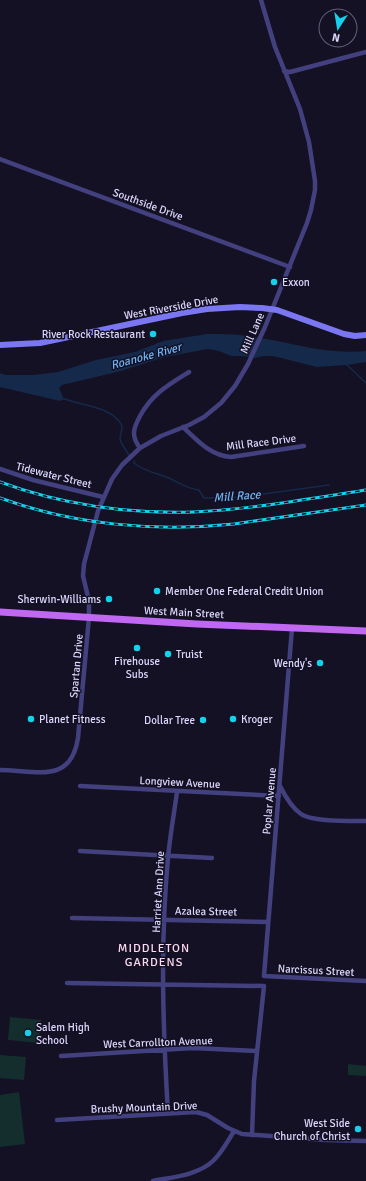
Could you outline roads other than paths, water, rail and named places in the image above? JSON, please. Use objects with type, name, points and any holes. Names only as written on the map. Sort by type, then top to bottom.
[{"type":"main road","name":"West Main Street","points":[[0,612],[191,624],[366,631]]},
{"type":"street","name":"Mill Lane","points":[[89,617],[89,601],[83,576],[84,564],[94,524],[103,497],[117,472],[140,448],[161,436],[204,416],[221,403],[235,386],[250,360],[265,327],[290,267],[314,200],[315,180],[306,127],[272,40],[260,0]]},
{"type":"street","points":[[284,72],[290,72],[366,52]]},
{"type":"street","name":"Southside Drive","points":[[0,159],[290,267]]},
{"type":"street","name":"West Riverside Drive","points":[[0,345],[40,343],[208,309],[240,307],[272,310],[288,314],[344,334],[355,336],[366,335]]},
{"type":"street","points":[[140,448],[134,438],[135,428],[148,404],[166,387],[188,372]]},
{"type":"street","name":"Mill Race Drive","points":[[183,427],[208,449],[220,456],[231,457],[304,446]]},
{"type":"street","name":"Tidewater Street","points":[[0,469],[33,480],[103,497]]},
{"type":"street","name":"Spartan Drive","points":[[0,770],[55,771],[63,768],[72,759],[78,738],[89,617]]},
{"type":"street","name":"Poplar Avenue","points":[[264,976],[292,628]]},
{"type":"street","name":"Longview Avenue","points":[[80,786],[279,796]]},
{"type":"street","points":[[280,786],[297,811],[305,816],[320,819],[366,821]]},
{"type":"street","name":"Harriet Ann Drive","points":[[168,1114],[163,984],[164,920],[168,856],[177,792]]},
{"type":"street","points":[[80,851],[212,858]]},
{"type":"street","name":"Azalea Street","points":[[72,918],[268,922]]},
{"type":"street","name":"Narcissus Street","points":[[264,976],[366,981]]},
{"type":"street","points":[[67,983],[264,986],[257,1051],[252,1135]]},
{"type":"street","name":"West Carrollton Avenue","points":[[61,1056],[200,1048],[257,1051]]},
{"type":"street","name":"Brushy Mountain Drive","points":[[57,1120],[202,1113],[234,1131],[252,1135],[366,1141]]},
{"type":"street","points":[[153,1181],[188,1174],[208,1165],[219,1155],[234,1131]]},
{"type":"water","name":"Roanoke River","points":[[207,334],[242,335],[335,351],[366,351],[366,362],[317,367],[273,356],[255,358],[231,356],[219,351],[208,349],[165,357],[121,371],[62,385],[59,388],[64,399],[60,401],[0,387],[0,373],[6,375],[33,375],[58,372],[96,360],[135,352],[163,341]]},
{"type":"waterway","points":[[346,364],[366,383]]},
{"type":"waterway","name":"Mill Race","points":[[62,398],[94,407],[109,413],[116,418],[122,426],[120,437],[122,445],[129,455]]},
{"type":"waterway","name":"Mill Race","points":[[134,461],[134,463],[147,471],[169,478],[187,487],[199,490],[204,498],[242,497],[329,485]]},
{"type":"railway","points":[[0,482],[47,497],[71,502],[121,509],[170,512],[237,509],[366,490]]},
{"type":"railway","points":[[0,498],[57,515],[86,520],[116,524],[175,527],[234,524],[366,505]]},
{"type":"place","name":"Exxon","points":[[274,282]]},
{"type":"place","name":"River Rock Restaurant","points":[[153,334]]},
{"type":"place","name":"Member One Federal Credit Union","points":[[157,591]]},
{"type":"place","name":"Sherwin-Williams","points":[[109,599]]},
{"type":"place","name":"Firehouse Subs","points":[[137,648]]},
{"type":"place","name":"Truist","points":[[168,654]]},
{"type":"place","name":"Wendy's","points":[[320,663]]},
{"type":"place","name":"Planet Fitness","points":[[31,719]]},
{"type":"place","name":"Kroger","points":[[233,719]]},
{"type":"place","name":"Dollar Tree","points":[[203,720]]},
{"type":"place","name":"Salem High School","points":[[28,1033]]},
{"type":"place","name":"West Side Church of Christ","points":[[358,1129]]},
{"type":"district","name":"MIDDLETON GARDENS","points":[[154,955]]}]
